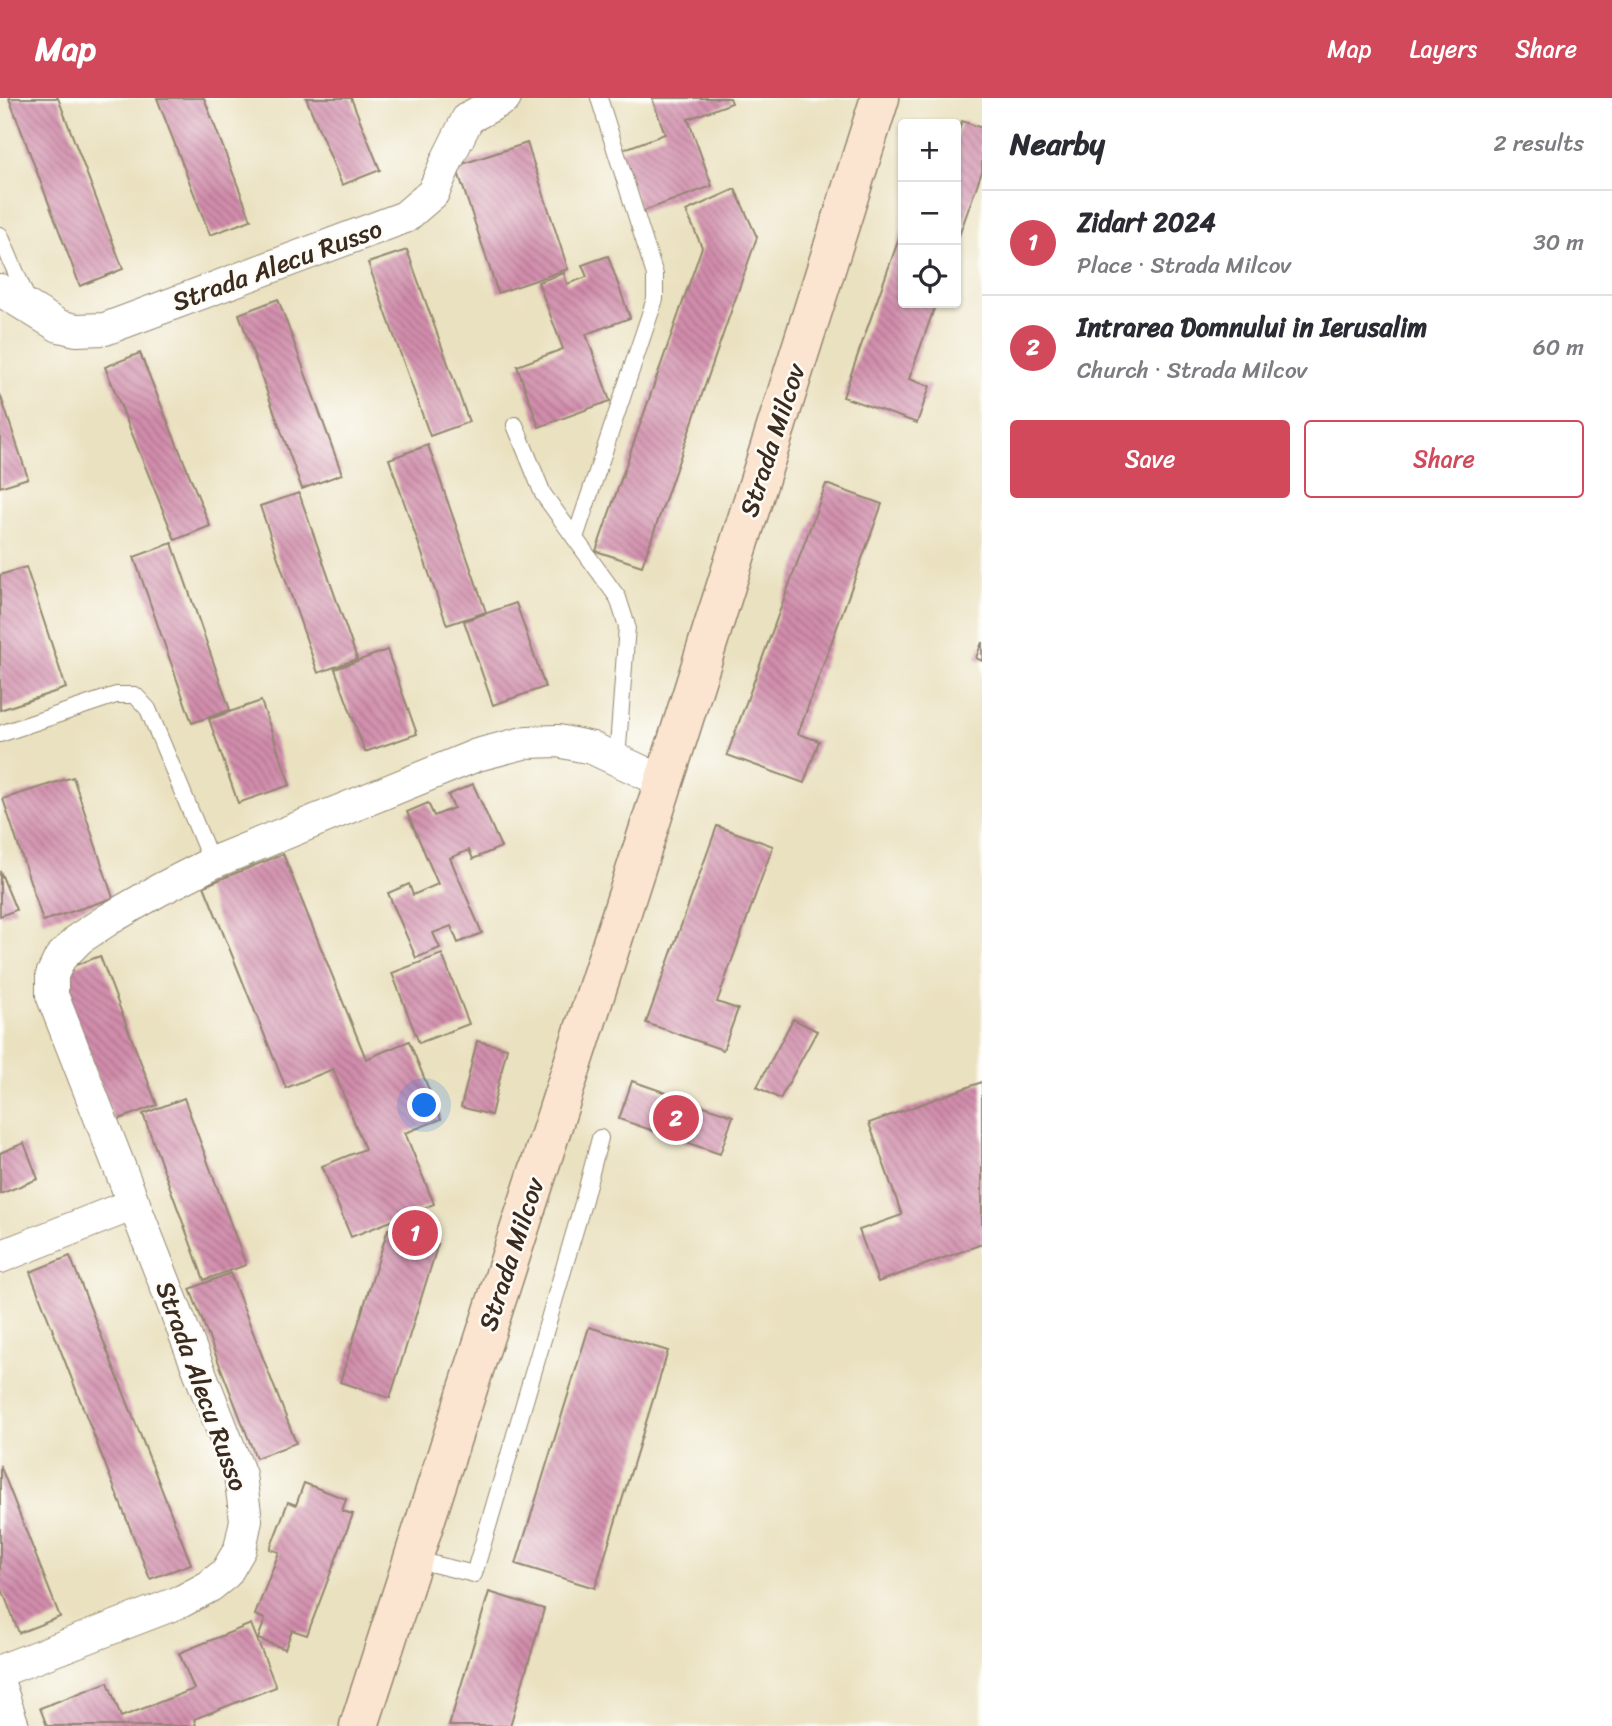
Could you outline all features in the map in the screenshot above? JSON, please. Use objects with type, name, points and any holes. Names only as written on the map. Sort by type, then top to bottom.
[{"type":"main road","name":"Strada Milcov","points":[[359,1726],[664,782],[880,98]]},
{"type":"street","name":"Strada Alecu Russo","points":[[0,289],[59,326],[76,330],[105,329],[405,217],[433,193],[468,118],[505,98]]},
{"type":"street","points":[[212,863],[477,755],[527,742],[558,741],[592,748],[664,782]]},
{"type":"street","name":"Strada Alecu Russo","points":[[0,1671],[182,1601],[211,1586],[226,1573],[240,1549],[246,1520],[240,1475],[52,995],[52,975],[60,958],[80,938],[119,913],[212,863]]},
{"type":"street","points":[[0,1257],[134,1204]]},
{"type":"street","points":[[0,1687],[13,1726]]},
{"type":"lane","points":[[575,538],[655,299],[655,275],[599,98]]},
{"type":"lane","points":[[0,235],[31,310]]},
{"type":"lane","points":[[515,425],[542,494],[618,598],[627,626],[617,760]]},
{"type":"lane","points":[[0,734],[116,695],[135,695],[148,709],[212,863]]},
{"type":"lane","points":[[413,1559],[474,1574],[600,1138]]},
{"type":"building","points":[[9,98],[58,98],[123,269],[80,286]]},
{"type":"building","points":[[157,98],[204,98],[251,220],[210,235]]},
{"type":"building","points":[[306,98],[351,98],[380,170],[342,185]]},
{"type":"building","points":[[652,98],[730,98],[732,103],[688,119],[712,186],[641,212],[619,151],[665,134]]},
{"type":"building","points":[[962,121],[982,128],[982,171],[961,230],[961,182]]},
{"type":"building","points":[[527,143],[568,269],[498,293],[456,166]]},
{"type":"building","points":[[735,189],[757,237],[642,566],[596,551],[702,247],[686,211]]},
{"type":"building","points":[[898,241],[898,308],[934,308],[909,379],[930,386],[917,423],[843,397]]},
{"type":"building","points":[[407,250],[469,422],[430,436],[368,263]]},
{"type":"building","points":[[608,256],[630,318],[586,334],[610,401],[539,427],[517,366],[563,349],[538,282],[564,273],[567,284],[587,277],[582,265]]},
{"type":"building","points":[[278,299],[342,474],[302,489],[239,314]]},
{"type":"building","points":[[140,353],[210,526],[175,540],[105,367]]},
{"type":"building","points":[[0,394],[28,478],[0,487]]},
{"type":"building","points":[[428,445],[486,612],[447,625],[389,459]]},
{"type":"building","points":[[826,484],[882,504],[798,734],[819,741],[804,783],[727,755]]},
{"type":"building","points":[[299,493],[357,659],[318,673],[260,506]]},
{"type":"building","points":[[172,543],[230,710],[192,723],[134,557]]},
{"type":"building","points":[[26,567],[66,688],[0,710],[0,575]]},
{"type":"building","points":[[516,603],[545,687],[493,705],[464,621]]},
{"type":"building","points":[[982,642],[982,661],[976,658]]},
{"type":"building","points":[[387,650],[417,734],[365,752],[335,669]]},
{"type":"building","points":[[261,701],[290,785],[238,803],[209,719]]},
{"type":"building","points":[[73,777],[113,898],[43,921],[3,799]]},
{"type":"building","points":[[473,784],[501,847],[473,859],[469,850],[450,858],[482,933],[458,943],[451,926],[433,933],[440,948],[416,958],[388,893],[409,884],[413,895],[438,884],[407,812],[428,803],[434,816],[454,808],[448,795]]},
{"type":"building","points":[[717,826],[773,846],[717,1002],[738,1009],[723,1050],[646,1023]]},
{"type":"building","points":[[283,854],[366,1059],[409,1041],[441,1119],[405,1133],[434,1204],[351,1237],[322,1166],[365,1149],[333,1069],[286,1088],[204,886]]},
{"type":"building","points":[[0,871],[16,910],[0,916]]},
{"type":"building","points":[[442,954],[469,1024],[419,1043],[392,973]]},
{"type":"building","points":[[100,956],[157,1105],[114,1121],[57,972]]},
{"type":"building","points":[[793,1019],[817,1031],[780,1099],[757,1087]]},
{"type":"building","points":[[477,1041],[507,1048],[491,1115],[461,1107]]},
{"type":"building","points":[[632,1081],[733,1116],[720,1154],[619,1119]]},
{"type":"building","points":[[982,1082],[982,1244],[878,1282],[859,1230],[902,1215],[869,1123]]},
{"type":"building","points":[[184,1098],[246,1265],[204,1280],[143,1114]]},
{"type":"building","points":[[24,1143],[38,1179],[0,1194],[0,1153]]},
{"type":"building","points":[[388,1229],[438,1244],[390,1398],[340,1382]]},
{"type":"building","points":[[70,1256],[191,1564],[150,1579],[30,1272]]},
{"type":"building","points":[[230,1273],[296,1443],[256,1458],[190,1289]]},
{"type":"building","points":[[589,1327],[668,1351],[595,1588],[516,1564]]},
{"type":"building","points":[[0,1465],[60,1617],[19,1633],[0,1584]]},
{"type":"building","points":[[304,1483],[346,1499],[342,1511],[353,1514],[307,1635],[292,1630],[285,1649],[258,1639],[265,1619],[255,1615],[279,1552],[270,1549],[288,1502],[296,1505]]},
{"type":"building","points":[[489,1592],[544,1609],[510,1726],[449,1726]]},
{"type":"building","points":[[251,1624],[276,1687],[194,1719],[196,1726],[47,1726],[40,1708],[108,1682],[121,1717],[194,1689],[179,1653]]},
{"type":"place","name":"Intrarea Domnului in Ierusalim","points":[[676,1118]]},
{"type":"place","name":"Zidart 2024","points":[[415,1233]]}]
